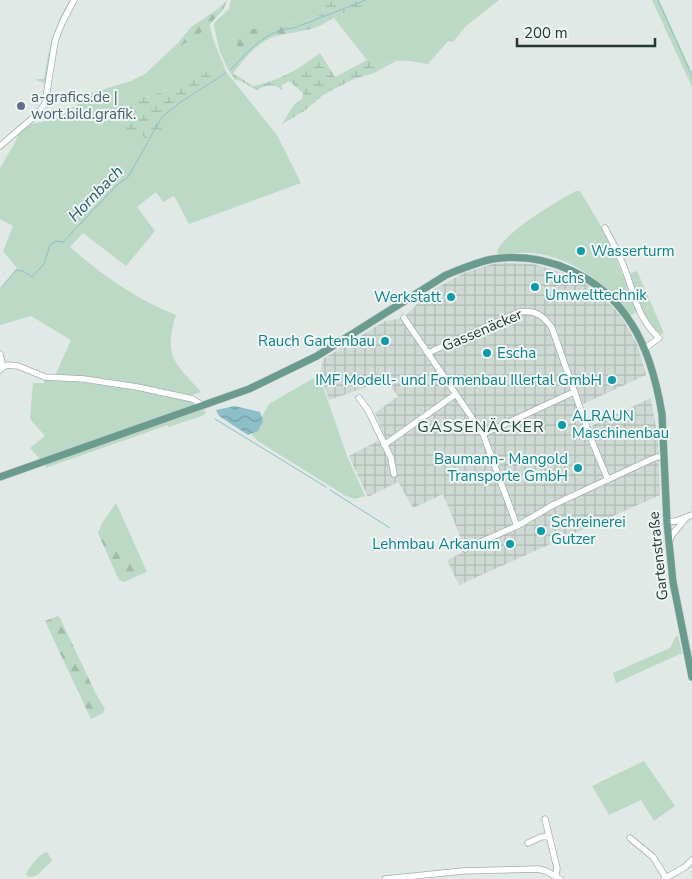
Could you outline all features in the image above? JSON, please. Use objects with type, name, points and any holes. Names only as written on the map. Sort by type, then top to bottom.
[{"type":"main road","name":"Gartenstraße","points":[[0,476],[249,389],[297,367],[446,275],[467,266],[494,259],[536,260],[562,267],[582,276],[609,296],[631,324],[644,349],[659,397],[663,431],[667,522],[675,598],[692,677]]},
{"type":"street","points":[[0,146],[35,116],[45,104],[55,41],[74,0]]},
{"type":"street","points":[[605,228],[623,265],[641,315],[648,327],[659,338],[644,349]]},
{"type":"street","name":"Gassenäcker","points":[[428,353],[519,312],[539,314],[546,319],[552,328],[592,441],[608,480]]},
{"type":"street","name":"Gassenäcker","points":[[404,318],[484,434],[517,526]]},
{"type":"street","points":[[0,354],[1,369],[8,365],[18,366],[44,376],[84,379],[145,389],[193,399],[203,406]]},
{"type":"street","points":[[484,434],[574,392]]},
{"type":"street","points":[[384,445],[456,394]]},
{"type":"street","points":[[359,398],[368,410],[390,458],[394,474]]},
{"type":"street","points":[[465,549],[517,526],[553,505],[664,455]]},
{"type":"street","points":[[667,522],[676,522],[689,516]]},
{"type":"street","points":[[669,544],[672,534],[689,516]]},
{"type":"street","points":[[385,879],[408,876],[432,877],[463,871],[538,869],[558,877],[545,819]]},
{"type":"street","points":[[528,844],[541,837],[549,836]]},
{"type":"street","points":[[630,838],[653,857],[665,878],[685,867],[692,860]]},
{"type":"shaded area","points":[[492,264],[533,264],[565,273],[589,286],[613,307],[622,318],[638,346],[646,375],[581,405],[589,427],[651,398],[658,441],[660,495],[459,585],[447,560],[466,551],[443,494],[413,508],[398,482],[368,497],[349,456],[385,437],[375,413],[398,396],[382,375],[364,388],[329,400],[320,373],[323,359],[385,321],[398,319],[406,315],[429,292],[464,273]]},
{"type":"green space","points":[[70,0],[73,0],[50,54],[46,84],[35,79],[44,79],[52,38],[64,9]]},
{"type":"green space","points":[[227,0],[223,10],[210,24],[210,27],[181,46],[178,43],[191,27],[218,9]]},
{"type":"green space","points":[[231,0],[321,0],[323,13],[305,22],[282,23],[261,29],[242,29],[232,38],[241,55],[228,69],[220,52],[214,23],[229,9]]},
{"type":"green space","points":[[321,0],[380,0],[370,7],[341,14],[319,26],[315,17],[323,13]]},
{"type":"green space","points":[[380,0],[499,0],[466,26],[453,42],[448,41],[428,64],[396,59],[377,67],[373,59],[367,60],[334,18],[375,4]]},
{"type":"green space","points":[[652,0],[659,0],[692,73],[692,87]]},
{"type":"green space","points":[[315,17],[319,26],[270,38],[251,52],[232,75],[228,69],[241,55],[232,37],[234,32],[241,29],[261,29],[282,23],[305,22]]},
{"type":"green space","points":[[210,27],[225,69],[211,75],[184,79],[165,91],[150,96],[125,100],[127,104],[123,112],[111,114],[143,135],[147,140],[148,132],[174,109],[227,73],[277,135],[301,183],[189,224],[174,196],[163,202],[156,192],[137,207],[155,231],[126,266],[83,233],[70,247],[120,286],[147,302],[176,315],[172,329],[171,350],[178,366],[201,392],[189,396],[55,376],[71,340],[31,316],[0,325],[0,290],[17,268],[3,251],[13,226],[0,219],[0,168],[16,141],[19,132],[31,124],[56,119],[91,93],[131,81],[145,74],[178,43],[181,46]]},
{"type":"green space","points":[[320,53],[335,77],[367,60],[373,59],[377,67],[396,59],[407,61],[396,61],[374,73],[354,79],[338,87],[323,95],[304,111],[282,124],[293,107],[302,99],[303,93],[289,81],[282,85],[282,90],[276,86],[269,86],[257,90],[241,81],[235,80],[232,75],[233,73],[253,86],[262,84],[288,74]]},
{"type":"green space","points":[[225,69],[227,73],[178,106],[163,123],[161,130],[148,132],[147,141],[138,134],[127,136],[110,114],[123,112],[127,104],[125,100],[150,96],[165,91],[184,79],[203,71],[211,75]]},
{"type":"green space","points":[[576,191],[580,191],[605,233],[637,312],[631,315],[600,283],[562,260],[533,253],[498,255],[497,251],[511,234],[544,210]]},
{"type":"green space","points":[[637,271],[664,333],[661,335],[654,330],[644,316],[637,300],[629,274]]},
{"type":"green space","points":[[319,375],[347,456],[365,496],[355,499],[346,496],[258,441],[252,435],[269,404]]},
{"type":"green space","points":[[44,378],[157,394],[194,402],[194,406],[42,460],[30,448],[45,436],[30,419],[33,383],[44,383]]},
{"type":"green space","points":[[204,410],[206,413],[202,416],[168,427],[168,425],[45,468],[47,463]]},
{"type":"green space","points":[[116,503],[147,572],[137,576],[127,550],[117,547],[111,531],[102,523]]},
{"type":"green space","points":[[102,523],[111,531],[117,547],[127,550],[137,576],[124,582],[119,580],[98,533]]},
{"type":"green space","points":[[58,616],[105,709],[103,713],[91,719],[45,621]]},
{"type":"green space","points":[[676,636],[678,636],[682,653],[616,683],[613,673],[670,648]]},
{"type":"green space","points":[[644,761],[675,806],[654,821],[641,800],[609,815],[592,786]]},
{"type":"green space","points":[[47,852],[52,861],[36,876],[28,877],[26,874],[35,861]]},
{"type":"water","points":[[235,406],[260,412],[263,421],[258,431],[248,435],[219,416],[216,410]]},
{"type":"waterway","name":"Hornbach","points":[[231,69],[266,37],[366,0]]},
{"type":"waterway","points":[[658,0],[692,76]]},
{"type":"waterway","name":"Hornbach","points":[[0,289],[16,270],[23,271],[32,277],[44,264],[50,245],[56,241],[63,242],[117,185],[128,177],[162,117],[178,104],[226,73]]},
{"type":"waterway","points":[[215,419],[326,487]]},
{"type":"waterway","points":[[330,490],[390,528]]},
{"type":"place","name":"a-grafics.de | wort.bild.grafik.","points":[[21,106]]},
{"type":"place","name":"Wasserturm","points":[[581,251]]},
{"type":"place","name":"Fuchs Umwelttechnik","points":[[535,287]]},
{"type":"place","name":"Werkstatt","points":[[451,297]]},
{"type":"place","name":"Rauch Gartenbau","points":[[385,341]]},
{"type":"place","name":"Escha","points":[[487,353]]},
{"type":"place","name":"IMF Modell- und Formenbau Illertal GmbH","points":[[612,380]]},
{"type":"place","name":"ALRAUN Maschinenbau","points":[[562,425]]},
{"type":"place","name":"Baumann- Mangold Transporte GmbH","points":[[578,468]]},
{"type":"place","name":"Schreinerei Gutzer","points":[[541,531]]},
{"type":"place","name":"Lehmbau Arkanum","points":[[510,544]]},
{"type":"district","name":"GASSENÄCKER","points":[[481,426]]}]
